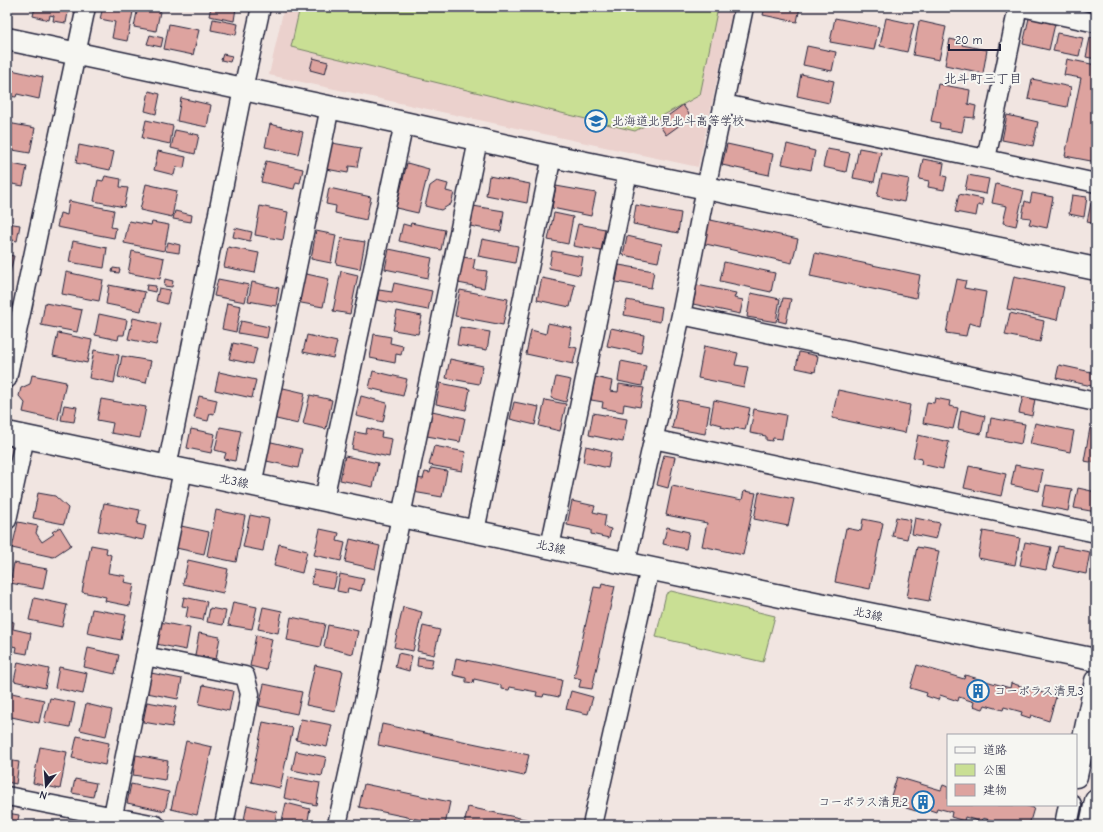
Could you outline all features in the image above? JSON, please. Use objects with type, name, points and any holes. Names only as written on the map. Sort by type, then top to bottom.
[{"type":"street","points":[[7,379],[86,7]]},
{"type":"street","points":[[112,821],[146,656],[175,468],[243,89],[261,7]]},
{"type":"street","points":[[626,562],[681,315],[744,7]]},
{"type":"street","points":[[986,159],[1018,7]]},
{"type":"street","points":[[1022,7],[1096,23]]},
{"type":"street","points":[[7,39],[330,107],[552,156],[1096,269]]},
{"type":"street","points":[[724,104],[986,159],[1096,184]]},
{"type":"street","points":[[252,485],[330,107]]},
{"type":"street","points":[[324,499],[404,123]]},
{"type":"street","points":[[337,825],[368,683],[400,516],[478,140]]},
{"type":"street","points":[[475,531],[552,156]]},
{"type":"street","points":[[550,547],[628,172]]},
{"type":"street","points":[[681,315],[1096,402]]},
{"type":"street","points":[[7,520],[16,435]]},
{"type":"street","name":"北3線","points":[[16,435],[626,562],[810,602],[1096,660]]},
{"type":"street","points":[[653,439],[1096,533]]},
{"type":"street","points":[[592,825],[650,568]]},
{"type":"street","points":[[146,656],[245,676],[250,694],[224,825]]},
{"type":"street","points":[[1077,771],[1096,681]]},
{"type":"street","points":[[7,796],[112,821],[156,825]]},
{"type":"street","points":[[1091,825],[1096,801]]},
{"type":"street","points":[[1066,825],[1070,806]]},
{"type":"shaded area","name":"北海道北見北斗高等学校","points":[[284,7],[733,7],[698,167],[269,75]]},
{"type":"green space","name":"北海道北見北斗高等学校","points":[[300,7],[718,7],[700,95],[635,131],[291,47]]},
{"type":"green space","points":[[671,591],[775,616],[763,662],[656,637],[666,594]]},
{"type":"building","points":[[35,7],[69,7],[66,23],[53,21],[54,16],[50,15],[49,20],[33,16]]},
{"type":"building","points":[[103,7],[134,7],[127,41],[112,38],[115,22],[100,19]]},
{"type":"building","points":[[138,7],[161,7],[156,31],[134,27]]},
{"type":"building","points":[[211,7],[236,8],[234,21],[209,16]]},
{"type":"building","points":[[765,7],[800,7],[797,22],[763,15]]},
{"type":"building","points":[[835,18],[879,27],[874,50],[830,42]]},
{"type":"building","points":[[886,18],[914,24],[907,52],[880,46]]},
{"type":"building","points":[[1029,18],[1055,24],[1049,50],[1023,44]]},
{"type":"building","points":[[213,19],[238,24],[236,35],[211,30]]},
{"type":"building","points":[[919,21],[946,27],[939,60],[913,55]]},
{"type":"building","points":[[169,24],[199,30],[193,55],[164,49]]},
{"type":"building","points":[[1057,33],[1083,38],[1079,56],[1053,51]]},
{"type":"building","points":[[150,35],[163,38],[161,47],[147,44]]},
{"type":"building","points":[[1090,38],[1096,39],[1096,59],[1086,57]]},
{"type":"building","points":[[950,39],[963,42],[962,45],[987,50],[983,73],[945,65]]},
{"type":"building","points":[[807,46],[836,52],[832,71],[803,65]]},
{"type":"building","points":[[223,54],[232,56],[230,62],[221,60]]},
{"type":"building","points":[[313,58],[328,62],[325,74],[310,70]]},
{"type":"building","points":[[1067,59],[1096,65],[1096,162],[1065,156],[1081,78],[1064,75]]},
{"type":"building","points":[[7,69],[43,77],[39,99],[17,94],[16,97],[8,96]]},
{"type":"building","points":[[801,74],[834,81],[829,103],[797,96]]},
{"type":"building","points":[[1032,79],[1071,87],[1067,107],[1028,99]]},
{"type":"building","points":[[938,84],[970,90],[968,104],[976,106],[974,118],[965,117],[962,132],[939,128],[940,123],[931,121]]},
{"type":"building","points":[[149,91],[160,94],[156,114],[145,111]]},
{"type":"building","points":[[181,98],[211,105],[207,127],[177,121]]},
{"type":"building","points":[[683,105],[691,117],[666,135],[658,123]]},
{"type":"building","points":[[1007,115],[1038,122],[1033,146],[1002,140]]},
{"type":"building","points":[[146,120],[173,126],[170,144],[142,138]]},
{"type":"building","points":[[8,123],[35,128],[30,153],[7,149]]},
{"type":"building","points":[[270,124],[303,132],[298,154],[265,147]]},
{"type":"building","points":[[175,130],[199,135],[195,154],[171,148]]},
{"type":"building","points":[[332,143],[361,148],[357,167],[349,166],[348,173],[326,169]]},
{"type":"building","points":[[727,144],[773,154],[769,175],[722,165]]},
{"type":"building","points":[[787,144],[815,151],[811,170],[782,164]]},
{"type":"building","points":[[79,145],[114,152],[110,170],[76,163]]},
{"type":"building","points":[[859,148],[881,152],[874,182],[853,178]]},
{"type":"building","points":[[827,149],[850,153],[846,172],[823,167]]},
{"type":"building","points":[[158,151],[186,157],[184,168],[176,167],[174,175],[154,170]]},
{"type":"building","points":[[923,159],[944,163],[942,175],[947,177],[944,190],[928,187],[929,181],[919,179]]},
{"type":"building","points":[[266,161],[303,169],[300,183],[296,182],[294,189],[261,182]]},
{"type":"building","points":[[7,163],[27,167],[23,186],[7,183]]},
{"type":"building","points":[[407,163],[429,169],[418,213],[396,208]]},
{"type":"building","points":[[882,174],[909,179],[904,202],[877,196]]},
{"type":"building","points":[[968,175],[989,179],[986,194],[965,190]]},
{"type":"building","points":[[105,176],[121,179],[120,187],[128,188],[124,207],[94,201],[98,180],[103,181]]},
{"type":"building","points":[[489,176],[530,184],[527,203],[486,195]]},
{"type":"building","points":[[437,181],[448,184],[446,191],[454,193],[451,204],[441,210],[425,206],[430,186]]},
{"type":"building","points":[[146,184],[177,191],[172,217],[140,210]]},
{"type":"building","points":[[996,184],[1024,191],[1016,226],[1003,223],[1007,206],[992,203]]},
{"type":"building","points":[[556,186],[596,193],[591,216],[552,208]]},
{"type":"building","points":[[329,188],[371,197],[366,220],[335,213],[336,206],[326,204]]},
{"type":"building","points":[[1032,193],[1053,197],[1047,228],[1029,224],[1031,218],[1022,217],[1025,201],[1030,203]]},
{"type":"building","points":[[959,194],[983,199],[982,206],[978,205],[976,216],[955,212]]},
{"type":"building","points":[[1072,195],[1087,197],[1084,217],[1069,214]]},
{"type":"building","points":[[69,201],[114,210],[111,227],[116,228],[114,238],[57,227],[60,213],[67,215]]},
{"type":"building","points":[[1091,203],[1096,204],[1096,224],[1087,222]]},
{"type":"building","points":[[636,205],[681,213],[678,233],[633,224]]},
{"type":"building","points":[[260,206],[288,212],[283,240],[255,235]]},
{"type":"building","points":[[473,206],[504,211],[501,232],[470,226]]},
{"type":"building","points":[[175,211],[192,215],[191,222],[173,219]]},
{"type":"building","points":[[554,213],[573,217],[568,244],[548,240]]},
{"type":"building","points":[[706,219],[798,239],[792,263],[701,243]]},
{"type":"building","points":[[129,221],[151,225],[152,222],[169,225],[164,251],[124,243]]},
{"type":"building","points":[[7,223],[20,225],[17,241],[13,240],[11,247],[7,247]]},
{"type":"building","points":[[411,223],[445,230],[441,250],[399,241],[403,224],[410,226]]},
{"type":"building","points":[[578,224],[605,229],[601,251],[573,246]]},
{"type":"building","points":[[235,228],[252,232],[250,241],[233,237]]},
{"type":"building","points":[[316,231],[336,235],[331,263],[311,259]]},
{"type":"building","points":[[627,236],[662,244],[658,262],[623,255]]},
{"type":"building","points":[[341,238],[365,242],[360,269],[336,264]]},
{"type":"building","points":[[482,239],[518,246],[515,263],[478,256]]},
{"type":"building","points":[[73,241],[107,248],[104,268],[69,262]]},
{"type":"building","points":[[168,242],[180,245],[179,253],[166,251]]},
{"type":"building","points":[[228,247],[259,253],[255,273],[224,267]]},
{"type":"building","points":[[389,249],[432,258],[428,278],[385,269]]},
{"type":"building","points":[[132,251],[164,258],[160,279],[128,273]]},
{"type":"building","points":[[552,251],[583,257],[580,275],[549,268]]},
{"type":"building","points":[[815,253],[920,275],[916,298],[810,276]]},
{"type":"building","points":[[7,255],[14,256],[9,276],[7,275]]},
{"type":"building","points":[[463,257],[475,259],[473,269],[487,271],[484,288],[458,283]]},
{"type":"building","points":[[724,262],[775,273],[771,292],[720,281]]},
{"type":"building","points":[[619,265],[654,271],[651,288],[616,282]]},
{"type":"building","points":[[113,268],[120,269],[119,273],[112,272]]},
{"type":"building","points":[[341,271],[358,275],[350,314],[333,311]]},
{"type":"building","points":[[66,272],[103,280],[99,301],[62,294]]},
{"type":"building","points":[[302,273],[329,279],[323,307],[296,302]]},
{"type":"building","points":[[1014,276],[1064,287],[1057,320],[1007,309]]},
{"type":"building","points":[[542,278],[575,285],[570,307],[537,300]]},
{"type":"building","points":[[165,279],[173,281],[172,287],[164,286]]},
{"type":"building","points":[[218,279],[249,285],[245,302],[214,296]]},
{"type":"building","points":[[957,279],[966,281],[964,288],[986,292],[980,326],[969,323],[966,336],[946,333]]},
{"type":"building","points":[[252,282],[279,288],[276,306],[248,301]]},
{"type":"building","points":[[394,283],[432,291],[428,310],[377,300],[379,290],[392,292]]},
{"type":"building","points":[[109,285],[145,292],[141,311],[106,304]]},
{"type":"building","points":[[147,285],[156,286],[155,292],[146,290]]},
{"type":"building","points":[[697,285],[736,293],[734,298],[743,300],[740,314],[693,304]]},
{"type":"building","points":[[159,288],[170,290],[167,304],[156,301]]},
{"type":"building","points":[[460,290],[508,299],[503,325],[455,316]]},
{"type":"building","points":[[751,293],[780,299],[776,322],[747,317]]},
{"type":"building","points":[[783,298],[791,299],[786,323],[778,321]]},
{"type":"building","points":[[627,300],[662,307],[660,322],[624,315]]},
{"type":"building","points":[[45,303],[82,310],[77,332],[41,325]]},
{"type":"building","points":[[227,303],[241,306],[236,332],[222,329]]},
{"type":"building","points":[[397,311],[422,316],[418,334],[393,330]]},
{"type":"building","points":[[1010,313],[1044,321],[1040,342],[1005,335]]},
{"type":"building","points":[[99,314],[127,320],[124,335],[119,335],[118,340],[95,335]]},
{"type":"building","points":[[133,318],[161,324],[156,345],[128,339]]},
{"type":"building","points":[[241,321],[269,327],[267,338],[238,333]]},
{"type":"building","points":[[548,323],[572,328],[569,346],[577,348],[573,364],[526,354],[531,330],[546,334]]},
{"type":"building","points":[[460,327],[490,332],[487,350],[457,345]]},
{"type":"building","points":[[611,328],[644,335],[641,353],[607,346]]},
{"type":"building","points":[[58,333],[92,340],[87,363],[53,356]]},
{"type":"building","points":[[374,334],[391,337],[390,343],[403,346],[401,355],[396,354],[395,363],[370,358]]},
{"type":"building","points":[[307,335],[337,342],[333,358],[303,352]]},
{"type":"building","points":[[233,343],[257,348],[253,364],[229,359]]},
{"type":"building","points":[[704,346],[738,353],[735,365],[748,367],[744,387],[698,378]]},
{"type":"building","points":[[94,350],[119,355],[114,383],[89,378]]},
{"type":"building","points":[[799,352],[818,356],[815,372],[796,368]]},
{"type":"building","points":[[122,356],[151,361],[146,383],[118,377]]},
{"type":"building","points":[[450,359],[483,366],[479,384],[446,378]]},
{"type":"building","points":[[621,361],[646,366],[642,386],[618,381]]},
{"type":"building","points":[[1059,365],[1096,373],[1096,387],[1056,378]]},
{"type":"building","points":[[373,371],[407,379],[403,396],[369,388]]},
{"type":"building","points":[[219,372],[256,380],[252,398],[215,390]]},
{"type":"building","points":[[32,375],[66,382],[58,420],[23,412],[25,403],[19,396],[21,388],[30,384]]},
{"type":"building","points":[[556,377],[571,380],[566,402],[551,398]]},
{"type":"building","points":[[595,377],[612,381],[610,391],[618,392],[619,384],[644,388],[640,407],[624,404],[623,412],[602,408],[603,402],[591,400]]},
{"type":"building","points":[[440,383],[470,389],[466,410],[436,404]]},
{"type":"building","points":[[279,387],[305,393],[298,424],[272,418]]},
{"type":"building","points":[[838,390],[910,405],[905,433],[832,418]]},
{"type":"building","points":[[310,395],[332,400],[326,429],[303,424]]},
{"type":"building","points":[[199,396],[217,400],[214,414],[210,413],[208,421],[194,418]]},
{"type":"building","points":[[361,396],[387,403],[383,422],[356,416]]},
{"type":"building","points":[[1023,396],[1035,399],[1032,416],[1019,413]]},
{"type":"building","points":[[935,398],[950,401],[949,406],[958,408],[953,429],[923,423],[927,402],[934,403]]},
{"type":"building","points":[[101,399],[146,407],[140,438],[111,433],[113,423],[97,420]]},
{"type":"building","points":[[545,400],[566,404],[560,431],[539,426]]},
{"type":"building","points":[[678,400],[710,406],[705,434],[672,428]]},
{"type":"building","points":[[714,400],[750,408],[745,430],[735,428],[734,430],[721,427],[722,425],[710,422]]},
{"type":"building","points":[[514,402],[539,407],[535,425],[510,419]]},
{"type":"building","points":[[64,405],[77,407],[74,422],[61,420]]},
{"type":"building","points":[[754,409],[786,415],[782,439],[773,438],[772,441],[766,440],[766,436],[750,433]]},
{"type":"building","points":[[961,410],[985,416],[981,434],[958,429]]},
{"type":"building","points":[[432,411],[465,418],[460,442],[427,436]]},
{"type":"building","points":[[593,413],[627,419],[623,442],[589,435]]},
{"type":"building","points":[[991,418],[1025,424],[1021,444],[988,437]]},
{"type":"building","points":[[1035,423],[1074,431],[1070,452],[1030,444]]},
{"type":"building","points":[[220,427],[241,431],[235,461],[224,459],[226,453],[215,450]]},
{"type":"building","points":[[367,428],[382,432],[381,437],[392,439],[389,457],[352,449],[355,432],[366,434]]},
{"type":"building","points":[[1090,428],[1096,429],[1096,463],[1084,461]]},
{"type":"building","points":[[191,429],[215,434],[211,453],[187,448]]},
{"type":"building","points":[[918,435],[949,442],[943,469],[921,464],[922,459],[913,457]]},
{"type":"building","points":[[267,441],[302,449],[298,468],[262,460]]},
{"type":"building","points":[[434,446],[466,452],[462,471],[429,465]]},
{"type":"building","points":[[586,446],[611,452],[608,468],[583,462]]},
{"type":"building","points":[[664,455],[675,457],[668,488],[657,485]]},
{"type":"building","points":[[345,456],[378,463],[373,487],[340,480]]},
{"type":"building","points":[[1015,465],[1043,470],[1039,491],[1011,485]]},
{"type":"building","points":[[969,466],[1006,474],[1001,496],[964,488]]},
{"type":"building","points":[[431,468],[447,471],[442,497],[413,492],[416,478],[423,479],[425,472],[430,473]]},
{"type":"building","points":[[1046,485],[1072,489],[1068,511],[1042,506]]},
{"type":"building","points":[[672,486],[742,500],[744,491],[756,493],[743,555],[702,546],[707,523],[666,515]]},
{"type":"building","points":[[1078,488],[1096,492],[1096,512],[1074,508]]},
{"type":"building","points":[[759,492],[794,499],[788,526],[754,519]]},
{"type":"building","points":[[38,493],[55,496],[68,508],[64,524],[33,518]]},
{"type":"building","points":[[572,501],[595,506],[593,512],[606,515],[604,527],[611,529],[609,538],[591,534],[591,530],[567,525]]},
{"type":"building","points":[[104,503],[140,510],[137,524],[146,526],[143,540],[98,531]]},
{"type":"building","points":[[216,510],[245,516],[236,562],[207,556]]},
{"type":"building","points":[[250,515],[269,519],[263,551],[243,547]]},
{"type":"building","points":[[896,517],[911,520],[907,539],[892,536]]},
{"type":"building","points":[[915,518],[940,523],[936,539],[912,534]]},
{"type":"building","points":[[863,519],[883,523],[870,589],[835,582],[846,528],[861,531]]},
{"type":"building","points":[[18,522],[38,526],[36,533],[42,542],[54,534],[52,532],[60,527],[71,545],[53,557],[12,548]]},
{"type":"building","points":[[181,526],[209,532],[204,554],[176,548]]},
{"type":"building","points":[[667,527],[689,532],[686,549],[663,544]]},
{"type":"building","points":[[320,529],[339,533],[337,541],[345,543],[341,561],[314,555]]},
{"type":"building","points":[[983,531],[1020,538],[1015,565],[978,558]]},
{"type":"building","points":[[350,539],[380,546],[375,569],[345,562]]},
{"type":"building","points":[[1025,542],[1051,547],[1046,570],[1020,565]]},
{"type":"building","points":[[279,544],[307,551],[302,573],[274,566]]},
{"type":"building","points":[[91,545],[107,548],[106,553],[111,555],[108,573],[126,576],[124,582],[134,584],[130,606],[105,601],[106,597],[82,592]]},
{"type":"building","points":[[1058,546],[1090,552],[1086,574],[1053,567]]},
{"type":"building","points":[[917,547],[939,551],[929,601],[907,597]]},
{"type":"building","points":[[188,560],[228,569],[223,593],[183,584]]},
{"type":"building","points":[[14,563],[47,569],[43,589],[10,583]]},
{"type":"building","points":[[314,570],[337,574],[334,588],[311,584]]},
{"type":"building","points":[[340,574],[364,579],[361,591],[348,588],[347,593],[337,591]]},
{"type":"building","points":[[602,583],[615,586],[592,689],[579,687],[581,679],[574,677],[594,587],[601,588]]},
{"type":"building","points":[[184,597],[207,602],[203,620],[186,617],[188,607],[182,606]]},
{"type":"building","points":[[34,598],[67,605],[62,627],[29,620]]},
{"type":"building","points":[[233,602],[257,607],[252,629],[228,625]]},
{"type":"building","points":[[263,607],[282,611],[278,633],[258,629]]},
{"type":"building","points":[[403,607],[422,612],[413,651],[394,647]]},
{"type":"building","points":[[210,608],[226,611],[223,625],[207,622]]},
{"type":"building","points":[[92,609],[126,615],[121,640],[87,633]]},
{"type":"building","points":[[291,617],[325,624],[320,647],[287,640]]},
{"type":"building","points":[[7,621],[14,622],[13,629],[31,633],[27,654],[16,652],[17,647],[7,645]]},
{"type":"building","points":[[160,622],[190,628],[186,650],[156,644]]},
{"type":"building","points":[[328,625],[358,631],[353,654],[324,647]]},
{"type":"building","points":[[423,626],[440,630],[434,655],[417,651]]},
{"type":"building","points":[[199,633],[220,637],[216,659],[195,655]]},
{"type":"building","points":[[256,635],[272,639],[266,670],[250,666]]},
{"type":"building","points":[[88,648],[119,655],[115,674],[84,667]]},
{"type":"building","points":[[398,653],[412,656],[409,671],[395,667]]},
{"type":"building","points":[[418,657],[433,659],[431,668],[417,666]]},
{"type":"building","points":[[456,658],[562,680],[559,697],[544,694],[543,697],[536,696],[537,692],[510,687],[509,690],[501,689],[501,685],[474,679],[473,683],[466,682],[466,678],[453,675]]},
{"type":"building","points":[[18,662],[49,669],[45,688],[14,681]]},
{"type":"building","points":[[315,665],[343,671],[335,711],[306,705]]},
{"type":"building","name":"コーポラス清見3","points":[[917,665],[964,679],[965,675],[1010,688],[1011,683],[1056,697],[1049,721],[1031,715],[1030,718],[1021,715],[1022,712],[1004,707],[1003,710],[985,705],[983,709],[973,706],[974,702],[959,697],[958,701],[940,695],[938,700],[926,696],[927,693],[910,688]]},
{"type":"building","points":[[59,667],[87,673],[83,694],[55,688]]},
{"type":"building","points":[[151,673],[182,679],[178,699],[147,693]]},
{"type":"building","points":[[264,684],[302,692],[297,714],[259,706]]},
{"type":"building","points":[[203,685],[233,691],[229,711],[199,704]]},
{"type":"building","points":[[571,691],[593,697],[588,714],[566,709]]},
{"type":"building","points":[[7,692],[44,700],[39,723],[7,716]]},
{"type":"building","points":[[50,698],[75,703],[70,727],[44,722]]},
{"type":"building","points":[[147,702],[176,707],[172,727],[143,722]]},
{"type":"building","points":[[86,704],[112,710],[106,736],[80,730]]},
{"type":"building","points":[[301,719],[332,725],[327,747],[296,740]]},
{"type":"building","points":[[263,722],[293,728],[280,788],[251,782]]},
{"type":"building","points":[[382,724],[529,755],[524,776],[378,745]]},
{"type":"building","points":[[77,736],[109,743],[105,765],[72,758]]},
{"type":"building","points":[[186,741],[212,747],[197,815],[171,809]]},
{"type":"building","points":[[40,747],[67,752],[60,789],[33,783]]},
{"type":"building","points":[[296,751],[326,757],[322,776],[292,770]]},
{"type":"building","points":[[136,755],[168,761],[165,780],[133,775]]},
{"type":"building","points":[[7,760],[19,762],[16,784],[7,782]]},
{"type":"building","points":[[288,777],[320,783],[316,805],[284,798]]},
{"type":"building","name":"コーポラス清見2","points":[[897,777],[941,790],[943,785],[947,787],[947,806],[1027,806],[1034,808],[1029,825],[999,825],[1000,823],[983,818],[982,822],[965,817],[964,821],[951,817],[952,812],[937,808],[936,812],[918,806],[916,811],[906,808],[907,804],[890,799]]},
{"type":"building","points":[[75,779],[96,783],[93,797],[72,793]]},
{"type":"building","points":[[131,784],[169,792],[165,811],[127,803]]},
{"type":"building","points":[[364,784],[450,802],[445,825],[359,807]]},
{"type":"building","points":[[286,803],[310,809],[307,825],[281,825]]},
{"type":"building","points":[[247,805],[277,812],[274,825],[243,825]]},
{"type":"building","points":[[468,807],[553,825],[464,825]]},
{"type":"building","points":[[7,813],[19,815],[17,825],[7,825]]},
{"type":"building","points":[[613,822],[628,825],[612,825]]},
{"type":"place","name":"北海道北見北斗高等学校","points":[[596,121]]},
{"type":"place","name":"コーポラス清見3","points":[[978,691]]},
{"type":"place","name":"コーポラス清見2","points":[[923,802]]},
{"type":"district","name":"北斗町三丁目","points":[[983,78]]}]
